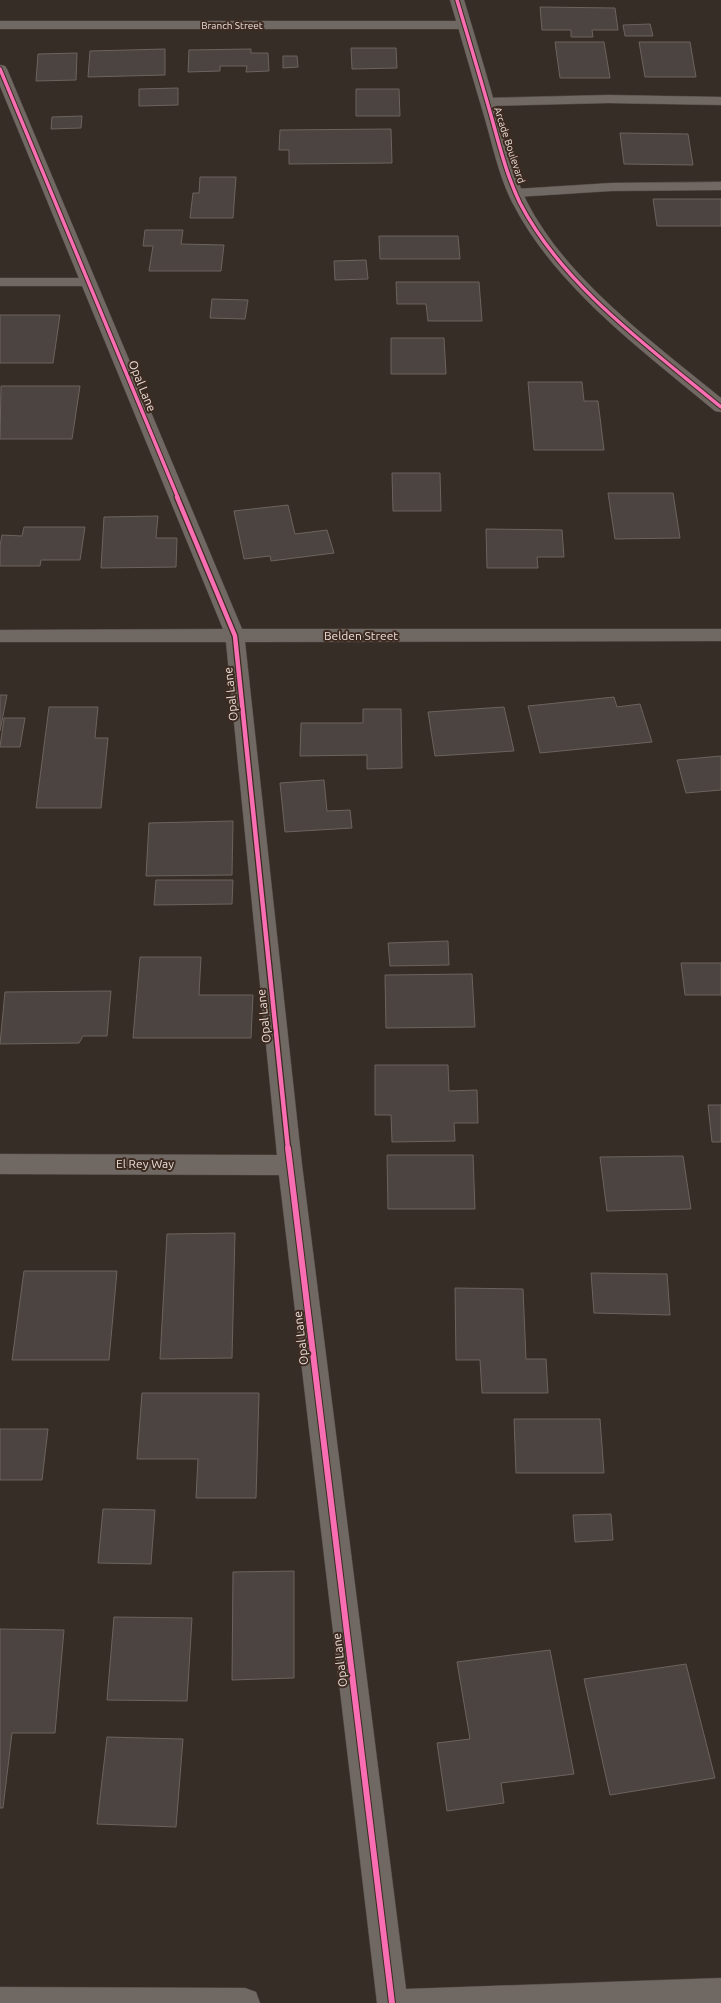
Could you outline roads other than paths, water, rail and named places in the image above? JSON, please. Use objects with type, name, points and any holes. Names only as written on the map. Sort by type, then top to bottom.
[{"type":"street","name":"Arcade Boulevard","points":[[457,0],[507,174],[526,212],[552,252],[587,293],[721,406]]},
{"type":"street","name":"Branch Street","points":[[0,25],[464,25]]},
{"type":"street","name":"Opal Lane","points":[[0,69],[235,636],[290,1165],[392,2003]]},
{"type":"street","name":"Belden Street","points":[[0,636],[721,635]]},
{"type":"street","name":"El Rey Way","points":[[0,1164],[290,1165]]},
{"type":"street","points":[[409,2003],[721,1993]]},
{"type":"street","points":[[0,2002],[245,2003]]},
{"type":"lane","points":[[487,102],[608,99],[721,101]]},
{"type":"lane","points":[[516,193],[611,187],[721,186]]},
{"type":"lane","points":[[0,282],[88,282]]}]
